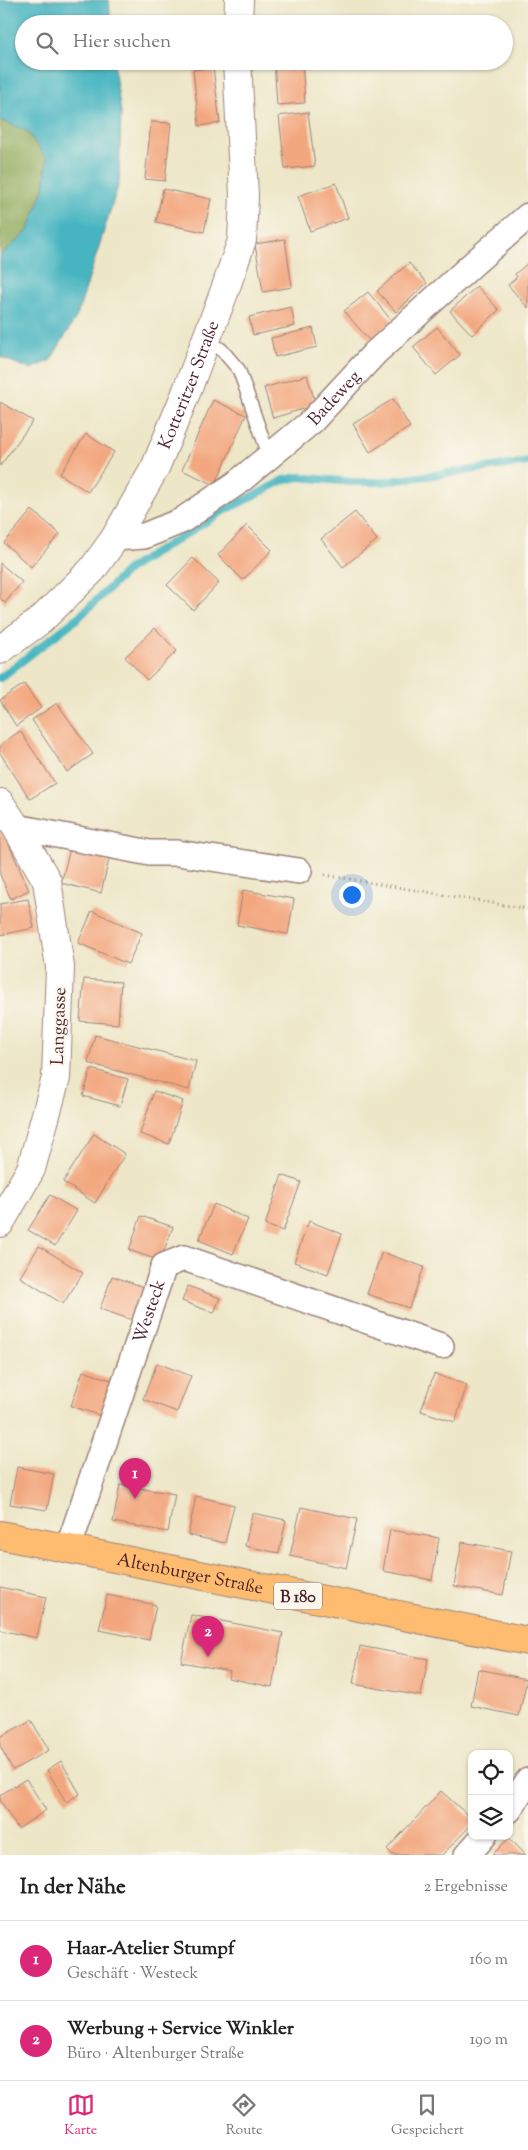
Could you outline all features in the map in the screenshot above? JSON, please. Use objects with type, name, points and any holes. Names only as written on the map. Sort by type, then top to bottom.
[{"type":"main road","name":"Altenburger Straße","points":[[0,1535],[528,1641]]},
{"type":"street","points":[[238,15],[239,0]]},
{"type":"street","name":"Kotteritzer Straße","points":[[0,650],[41,620],[86,576],[115,538],[155,468],[225,290],[242,240],[244,196],[237,70]]},
{"type":"street","name":"Badeweg","points":[[115,538],[144,536],[181,521],[237,483],[312,421],[382,346],[474,262],[528,216]]},
{"type":"street","name":"Langgasse","points":[[0,804],[16,827],[47,881],[60,967],[56,1078],[31,1169],[0,1224]]},
{"type":"street","points":[[16,827],[150,853],[177,853],[299,871]]},
{"type":"street","name":"Westeck","points":[[68,1549],[164,1266],[184,1258],[441,1346]]},
{"type":"street","points":[[513,1804],[528,1781]]},
{"type":"street","points":[[467,1855],[480,1840]]},
{"type":"lane","points":[[205,342],[221,349],[239,370],[269,456]]},
{"type":"path","points":[[299,871],[528,909]]},
{"type":"green space","points":[[0,120],[27,131],[47,159],[44,189],[28,231],[0,256]]},
{"type":"water","points":[[0,0],[109,0],[110,15],[15,15],[15,70],[114,70],[121,112],[119,183],[77,316],[50,361],[30,369],[0,357],[0,256],[28,231],[44,189],[47,159],[27,131],[0,120]]},
{"type":"building","points":[[193,70],[213,70],[220,123],[199,126]]},
{"type":"building","points":[[275,70],[303,70],[305,103],[277,105]]},
{"type":"building","points":[[308,112],[315,166],[285,169],[279,116]]},
{"type":"building","points":[[151,122],[171,123],[165,181],[145,179]]},
{"type":"building","points":[[336,183],[348,218],[310,231],[298,196]]},
{"type":"building","points":[[163,189],[211,199],[204,232],[156,222]]},
{"type":"building","points":[[285,239],[292,287],[263,292],[255,244]]},
{"type":"building","points":[[409,263],[427,283],[396,312],[377,291]]},
{"type":"building","points":[[528,263],[528,308],[508,285],[517,277],[515,274]]},
{"type":"building","points":[[477,286],[499,310],[472,335],[450,311]]},
{"type":"building","points":[[368,292],[392,321],[369,340],[344,311]]},
{"type":"building","points":[[291,307],[295,326],[253,335],[249,317]]},
{"type":"building","points":[[437,327],[460,355],[436,375],[413,347]]},
{"type":"building","points":[[313,328],[317,347],[275,357],[271,338]]},
{"type":"building","points":[[307,375],[316,405],[273,418],[264,388]]},
{"type":"building","points":[[393,399],[410,427],[370,452],[353,424]]},
{"type":"building","points":[[213,400],[246,415],[215,485],[182,470]]},
{"type":"building","points":[[0,402],[33,421],[0,466]]},
{"type":"building","points":[[86,434],[114,452],[88,492],[60,474]]},
{"type":"building","points":[[32,510],[60,534],[31,567],[4,543]]},
{"type":"building","points":[[355,512],[377,540],[343,567],[321,539]]},
{"type":"building","points":[[247,525],[272,550],[243,580],[218,555]]},
{"type":"building","points":[[193,558],[219,583],[193,610],[167,585]]},
{"type":"building","points":[[0,563],[22,582],[5,603],[0,598]]},
{"type":"building","points":[[155,628],[177,651],[147,680],[125,657]]},
{"type":"building","points":[[24,684],[41,708],[16,726],[0,700]]},
{"type":"building","points":[[57,703],[93,754],[67,772],[32,720]]},
{"type":"building","points":[[20,731],[55,783],[30,799],[0,753],[0,745]]},
{"type":"building","points":[[2,829],[29,890],[11,899],[0,875],[0,830]]},
{"type":"building","points":[[72,841],[111,851],[101,893],[61,883]]},
{"type":"building","points":[[243,890],[294,899],[288,934],[237,925]]},
{"type":"building","points":[[28,899],[34,928],[0,935],[0,904]]},
{"type":"building","points":[[92,911],[142,933],[128,964],[78,943]]},
{"type":"building","points":[[84,979],[121,982],[118,1024],[80,1021]]},
{"type":"building","points":[[95,1035],[196,1061],[189,1090],[88,1063]]},
{"type":"building","points":[[91,1069],[128,1079],[120,1106],[83,1096]]},
{"type":"building","points":[[154,1091],[183,1101],[169,1144],[140,1134]]},
{"type":"building","points":[[94,1134],[125,1154],[95,1203],[63,1182]]},
{"type":"building","points":[[282,1175],[301,1182],[283,1231],[265,1225]]},
{"type":"building","points":[[50,1195],[77,1211],[55,1246],[28,1230]]},
{"type":"building","points":[[214,1204],[248,1219],[233,1254],[199,1240]]},
{"type":"building","points":[[141,1216],[173,1227],[160,1261],[129,1250]]},
{"type":"building","points":[[309,1221],[342,1234],[328,1274],[294,1262]]},
{"type":"building","points":[[39,1246],[83,1273],[63,1304],[20,1277]]},
{"type":"building","points":[[382,1252],[424,1267],[409,1308],[367,1294]]},
{"type":"building","points":[[112,1276],[150,1289],[138,1322],[100,1309]]},
{"type":"building","points":[[188,1286],[220,1298],[214,1313],[182,1301]]},
{"type":"building","points":[[157,1363],[191,1376],[177,1412],[143,1399]]},
{"type":"building","points":[[83,1371],[114,1381],[102,1416],[71,1406]]},
{"type":"building","points":[[434,1374],[467,1385],[455,1422],[421,1411]]},
{"type":"building","points":[[17,1467],[54,1474],[47,1510],[10,1504]]},
{"type":"building","points":[[120,1485],[175,1494],[168,1532],[113,1522]]},
{"type":"building","points":[[196,1496],[234,1505],[225,1543],[188,1535]]},
{"type":"building","points":[[301,1507],[357,1519],[346,1568],[290,1556]]},
{"type":"building","points":[[252,1513],[286,1520],[279,1553],[245,1546]]},
{"type":"building","points":[[390,1530],[439,1538],[432,1580],[383,1571]]},
{"type":"building","points":[[462,1542],[511,1551],[503,1595],[454,1586]]},
{"type":"building","points":[[0,1587],[46,1597],[37,1638],[0,1630]]},
{"type":"building","points":[[107,1595],[156,1605],[149,1640],[99,1630]]},
{"type":"building","points":[[191,1615],[283,1633],[272,1687],[228,1678],[230,1671],[181,1662]]},
{"type":"building","points":[[360,1646],[428,1659],[421,1696],[353,1684]]},
{"type":"building","points":[[478,1669],[527,1679],[519,1716],[471,1706]]},
{"type":"building","points":[[31,1720],[49,1750],[13,1770],[0,1746],[0,1737]]},
{"type":"building","points":[[61,1761],[80,1794],[66,1802],[47,1770]]},
{"type":"building","points":[[26,1779],[46,1810],[18,1829],[0,1800],[0,1795]]},
{"type":"building","points":[[441,1791],[468,1815],[468,1828],[442,1855],[393,1855],[387,1849]]},
{"type":"building","points":[[507,1840],[511,1840],[526,1855],[492,1855]]},
{"type":"waterway","points":[[0,678],[79,617],[129,569],[220,513],[284,480],[299,477],[351,482],[383,482],[528,462]]},
{"type":"place","name":"Haar-Atelier Stumpf","points":[[135,1499]]},
{"type":"place","name":"Werbung + Service Winkler","points":[[208,1657]]}]
